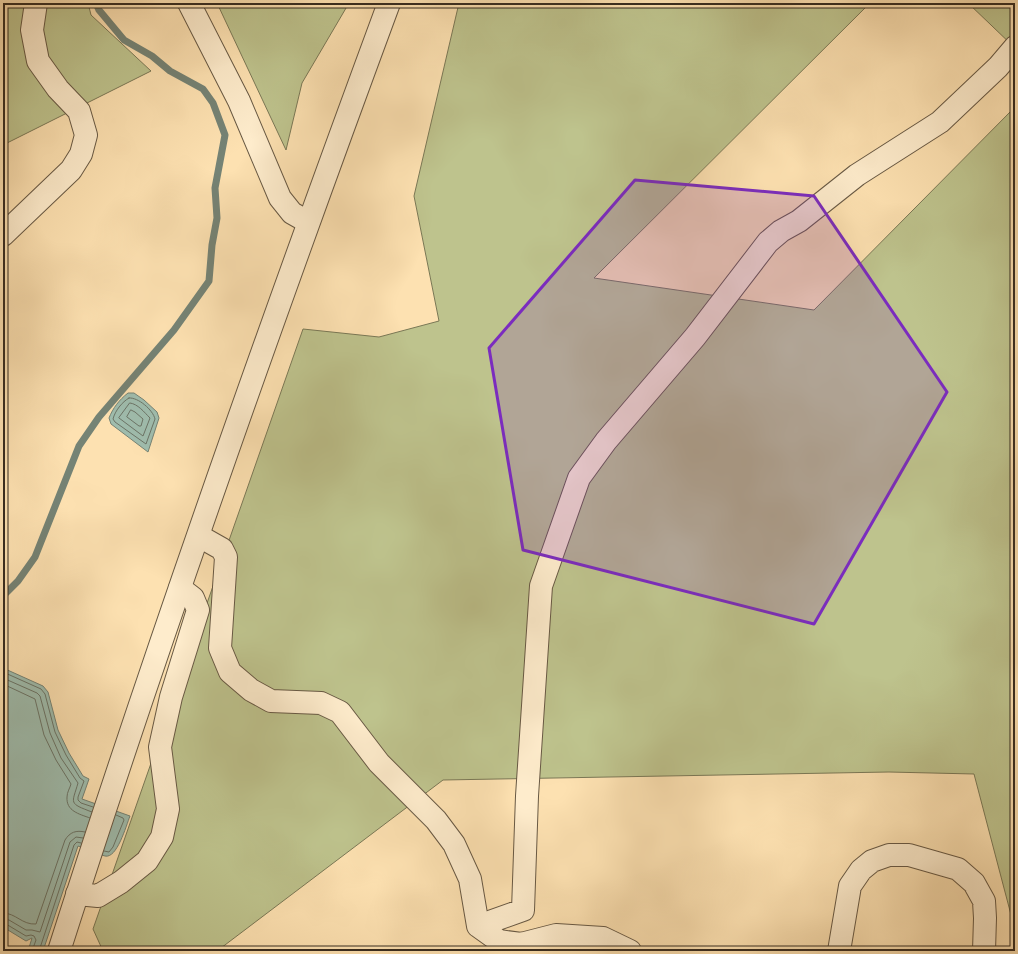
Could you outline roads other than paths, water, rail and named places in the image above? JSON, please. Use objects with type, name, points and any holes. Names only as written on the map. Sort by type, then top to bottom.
[{"type":"street","points":[[3,235],[71,170],[81,154],[86,135],[79,111],[58,89],[38,61],[32,30],[36,3]]},
{"type":"street","points":[[189,3],[239,101],[280,198],[292,213],[308,222]]},
{"type":"street","points":[[59,951],[180,588],[308,222],[389,3]]},
{"type":"street","points":[[478,926],[523,910],[527,796],[541,586],[579,478],[606,441],[695,337],[768,242],[781,231],[798,221],[857,175],[940,122],[998,67],[1015,47]]},
{"type":"street","points":[[199,536],[222,549],[226,557],[220,648],[230,672],[251,690],[271,701],[321,703],[340,712],[379,763],[436,820],[454,844],[470,879],[478,926],[499,941],[521,944],[556,935],[603,938],[630,951]]},
{"type":"street","points":[[77,894],[98,896],[121,882],[147,861],[162,837],[168,809],[160,747],[171,697],[198,610],[193,598],[180,588]]},
{"type":"street","points":[[839,951],[850,886],[861,870],[872,861],[889,855],[909,855],[958,869],[974,883],[984,901],[984,951]]},
{"type":"water","points":[[128,393],[134,393],[157,412],[159,418],[148,452],[111,424],[109,418],[112,411],[119,401]]},
{"type":"water","points":[[3,668],[43,686],[48,692],[58,730],[69,753],[83,776],[89,779],[82,799],[130,816],[117,847],[109,856],[105,856],[78,846],[43,951],[28,951],[32,938],[26,941],[3,927]]},
{"type":"waterway","points":[[3,596],[18,581],[35,557],[79,446],[99,417],[174,330],[209,281],[212,245],[217,218],[215,188],[225,135],[213,103],[203,89],[170,71],[152,56],[124,40],[99,10],[96,3]]}]
